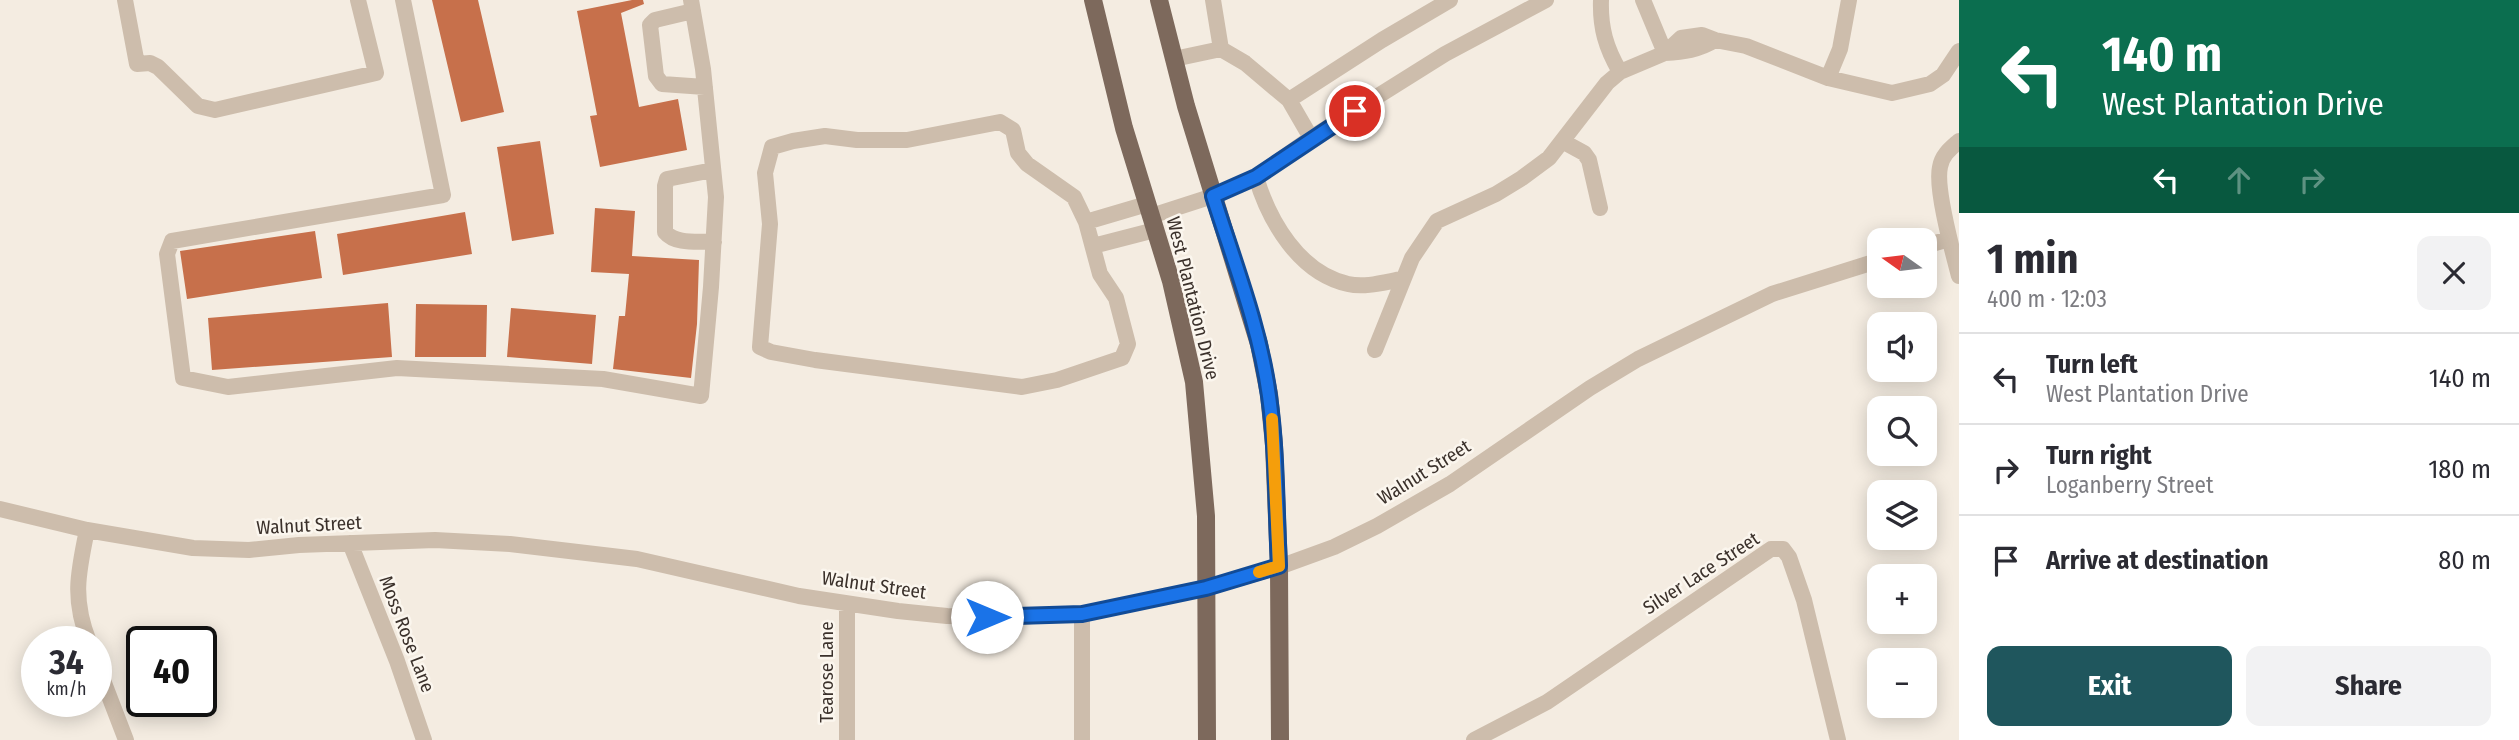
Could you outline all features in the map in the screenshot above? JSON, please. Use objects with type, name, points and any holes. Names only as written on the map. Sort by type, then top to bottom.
[{"type":"main road","name":"West Plantation Drive","points":[[1093,0],[1124,128],[1171,281],[1194,382],[1206,516],[1207,740]]},
{"type":"main road","points":[[1160,0],[1213,196],[1259,344],[1269,394],[1275,445],[1279,566],[1280,740]]},
{"type":"street","points":[[125,0],[137,64],[150,63],[158,67],[198,106],[215,110],[376,72],[358,0]]},
{"type":"street","points":[[403,0],[443,195],[172,241],[167,254],[183,378],[228,387],[397,368],[603,379],[701,396],[716,197],[705,87],[692,6],[655,20],[650,25],[656,76],[662,84],[705,87]]},
{"type":"street","points":[[1213,0],[1221,49]]},
{"type":"street","points":[[1289,100],[1450,0]]},
{"type":"street","points":[[1093,246],[1151,217],[1213,196],[1256,177],[1311,138],[1445,54],[1546,0]]},
{"type":"street","points":[[1601,0],[1600,21],[1607,50],[1620,72]]},
{"type":"street","points":[[1643,0],[1665,53]]},
{"type":"street","points":[[1829,78],[1840,49],[1849,0]]},
{"type":"street","points":[[1375,350],[1412,258],[1437,221],[1496,194],[1549,158],[1607,83],[1620,72],[1665,53],[1681,38],[1702,35],[1746,46],[1829,78],[1892,93],[1930,84],[1943,75],[1959,51]]},
{"type":"street","points":[[1174,59],[1221,49],[1254,69],[1289,100],[1311,138]]},
{"type":"street","points":[[1000,122],[1013,130],[1018,153],[1027,164],[1074,197],[1086,222],[1100,274],[1116,298],[1128,344],[1122,358],[1068,377],[1022,387],[815,360],[760,348],[770,224],[765,173],[772,147],[825,136],[857,140],[907,140],[1000,122]]},
{"type":"street","points":[[1562,141],[1584,153],[1589,160],[1600,208]]},
{"type":"street","points":[[1959,141],[1945,154],[1939,168],[1949,239],[1959,276]]},
{"type":"street","points":[[713,170],[667,179],[665,232],[670,238],[714,242]]},
{"type":"street","points":[[1256,177],[1279,229],[1297,253],[1322,273],[1348,284],[1368,285],[1402,279]]},
{"type":"street","points":[[1086,222],[1151,217]]},
{"type":"street","points":[[1937,242],[1949,239]]},
{"type":"street","name":"Walnut Street","points":[[0,509],[87,530],[206,549],[249,550],[299,545],[435,540],[510,544],[586,552],[675,567],[847,605],[947,616],[1082,614],[1206,588],[1279,566],[1345,541],[1450,484],[1590,388],[1638,359],[1772,294],[1867,264]]},
{"type":"street","points":[[84,626],[78,606],[77,575],[87,530]]},
{"type":"street","name":"Moss Rose Lane","points":[[350,543],[397,661],[424,740]]},
{"type":"street","name":"Silver Lace Street","points":[[1474,740],[1547,702],[1771,549],[1783,549],[1789,557],[1804,600],[1839,740]]},
{"type":"street","name":"Tearose Lane","points":[[847,605],[847,740]]},
{"type":"street","points":[[1082,614],[1082,740]]},
{"type":"street","points":[[112,704],[126,740]]},
{"type":"building","points":[[432,0],[478,0],[504,112],[461,122]]},
{"type":"building","points":[[643,0],[644,4],[621,13],[639,107],[678,99],[687,150],[600,167],[590,116],[597,115],[577,11]]},
{"type":"building","points":[[540,141],[554,234],[512,241],[497,147]]},
{"type":"building","points":[[595,208],[635,211],[632,256],[699,260],[697,324],[691,378],[613,369],[619,316],[625,316],[629,274],[591,272]]},
{"type":"building","points":[[465,212],[472,254],[343,275],[337,234]]},
{"type":"building","points":[[315,231],[322,278],[187,299],[180,251]]},
{"type":"building","points":[[388,303],[392,357],[212,370],[208,318]]},
{"type":"building","points":[[416,304],[487,305],[486,357],[415,357]]},
{"type":"building","points":[[511,308],[596,315],[592,364],[507,357]]},
{"type":"slow traffic","points":[[1259,572],[1279,566],[1272,419]]},
{"type":"route","points":[[987,617],[1082,614],[1206,588],[1279,566],[1275,445],[1269,394],[1259,344],[1213,196],[1256,177],[1355,111]]}]
